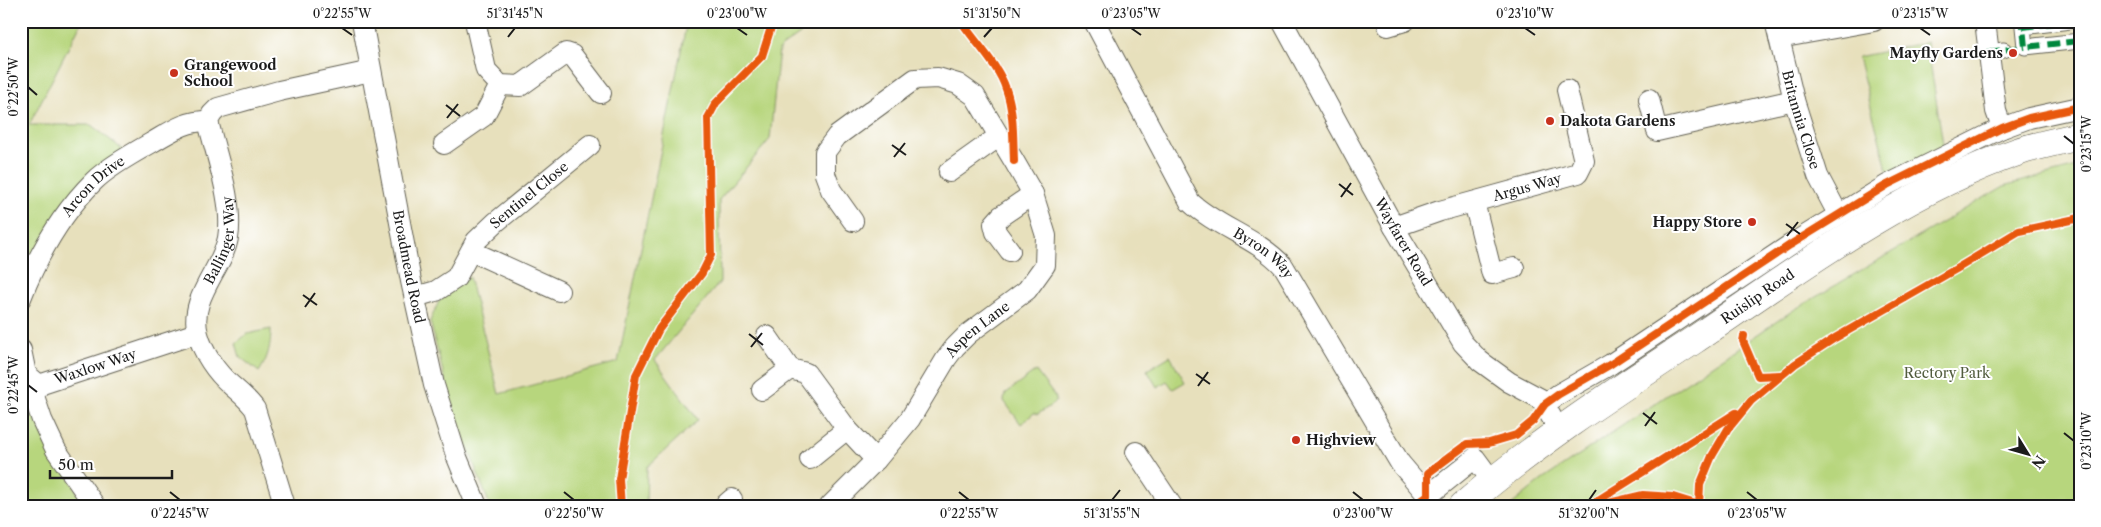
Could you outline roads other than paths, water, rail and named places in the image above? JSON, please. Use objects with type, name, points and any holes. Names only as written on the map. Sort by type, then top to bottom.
[{"type":"main road","name":"Ruislip Road","points":[[1463,506],[1492,481],[1631,382],[1839,243],[1924,194],[1967,172],[2018,152],[2080,136]]},
{"type":"street","name":"Broadmead Road","points":[[362,21],[434,385],[456,455],[476,505]]},
{"type":"street","points":[[475,21],[486,70],[500,85],[520,86],[566,53],[572,55],[601,93]]},
{"type":"street","name":"Byron Way","points":[[1094,21],[1190,202],[1204,215],[1272,254],[1284,266],[1421,501],[1475,458],[1492,481]]},
{"type":"street","name":"Wayfarer Road","points":[[1282,21],[1394,227],[1463,343],[1480,361],[1509,382],[1535,394],[1545,404],[1560,432]]},
{"type":"street","points":[[1387,21],[1388,26],[1405,21]]},
{"type":"street","points":[[1777,30],[1874,21]]},
{"type":"street","points":[[1985,21],[1996,51],[1996,111],[2002,128]]},
{"type":"street","points":[[2070,21],[2023,26],[2023,48],[2080,41]]},
{"type":"street","name":"Britannia Close","points":[[1777,30],[1794,100],[1820,180],[1838,214]]},
{"type":"street","points":[[208,121],[218,108],[279,91],[372,72]]},
{"type":"street","name":"Aspen Lane","points":[[830,506],[876,460],[910,419],[955,347],[968,334],[1027,290],[1045,264],[1046,236],[1033,194],[975,96],[958,84],[938,78],[915,79],[837,136],[825,152],[825,174],[831,190],[853,221]]},
{"type":"street","points":[[444,144],[484,116],[500,85]]},
{"type":"street","name":"Argus Way","points":[[1394,227],[1440,211],[1578,173],[1584,161],[1567,90]]},
{"type":"street","points":[[1649,100],[1658,131],[1794,100]]},
{"type":"street","points":[[1545,404],[1612,364],[1838,214],[1895,181],[2002,128],[2029,118],[2080,107]]},
{"type":"street","name":"Arcon Drive","points":[[21,298],[34,264],[61,219],[95,180],[144,147],[190,121],[208,121]]},
{"type":"street","name":"Ballinger Way","points":[[208,121],[225,194],[229,224],[221,261],[211,274],[202,292],[198,314],[198,333],[217,372],[249,399],[255,409],[285,506]]},
{"type":"street","points":[[949,172],[998,137]]},
{"type":"street","name":"Sentinel Close","points":[[415,296],[436,291],[456,278],[476,241],[496,222],[590,145]]},
{"type":"street","points":[[1010,251],[996,232],[994,224],[1001,216],[1033,194]]},
{"type":"street","points":[[1474,202],[1492,274],[1514,268]]},
{"type":"street","points":[[471,250],[559,292]]},
{"type":"street","name":"Waxlow Way","points":[[94,506],[56,450],[42,420],[34,396],[39,385],[198,333]]},
{"type":"street","points":[[767,336],[790,369],[806,373],[847,429],[876,460]]},
{"type":"street","points":[[21,350],[26,374],[39,385]]},
{"type":"street","points":[[762,390],[790,369]]},
{"type":"street","points":[[810,459],[847,429]]},
{"type":"street","points":[[1136,452],[1172,506]]},
{"type":"place","name":"Mayfly Gardens","points":[[2013,53]]},
{"type":"place","name":"Grangewood School","points":[[174,73]]},
{"type":"place","name":"Dakota Gardens","points":[[1550,121]]},
{"type":"place","name":"Happy Store","points":[[1752,222]]},
{"type":"place","name":"Highview","points":[[1296,440]]},
{"type":"park label","name":"Rectory Park","points":[[1947,373]]}]
